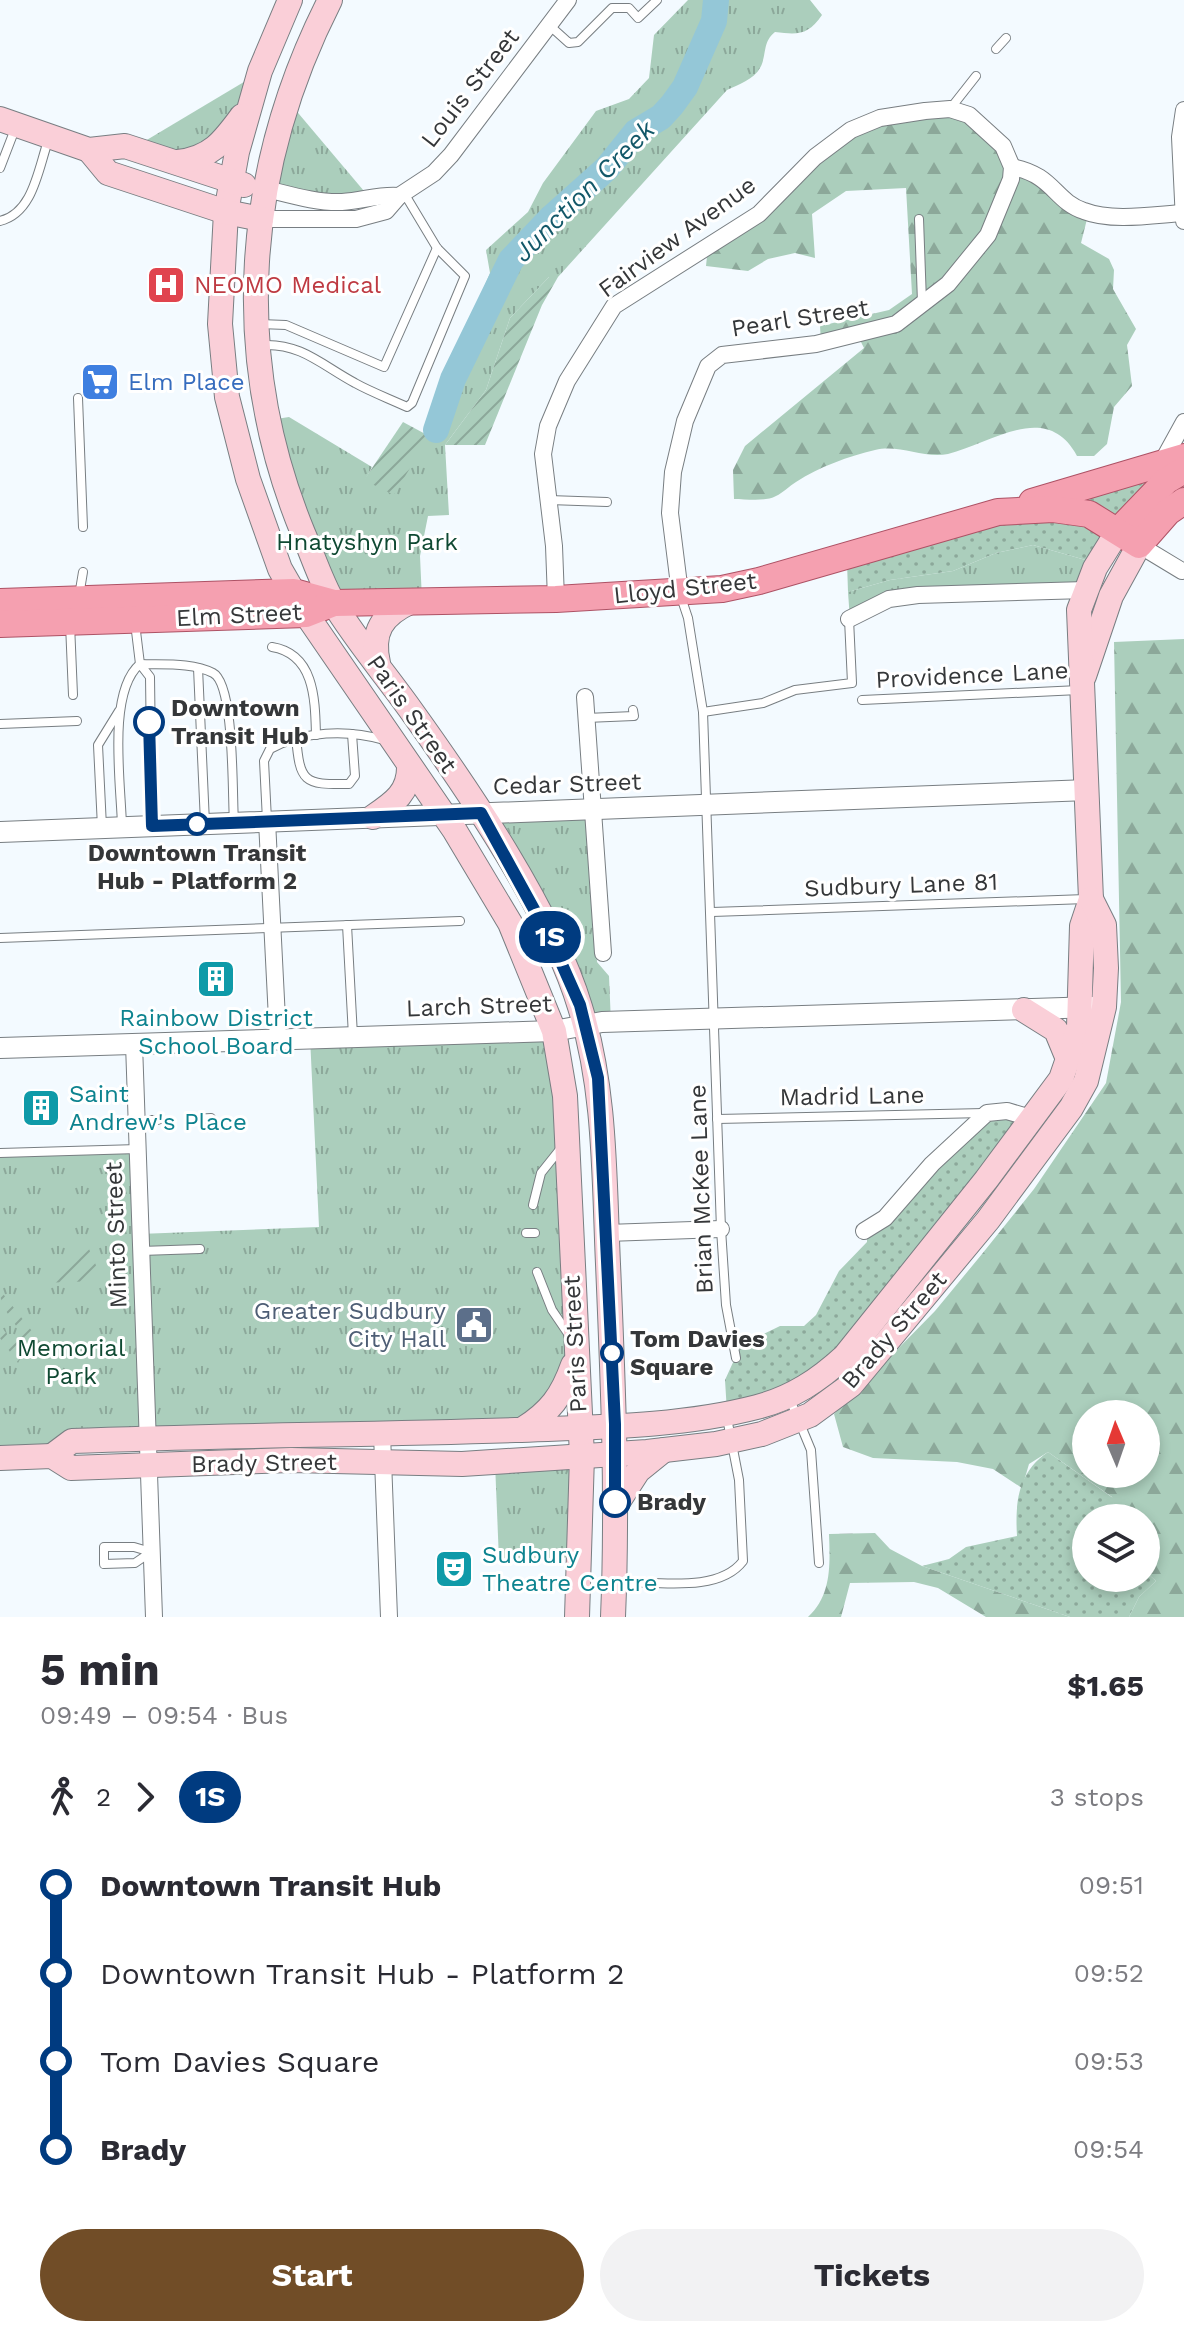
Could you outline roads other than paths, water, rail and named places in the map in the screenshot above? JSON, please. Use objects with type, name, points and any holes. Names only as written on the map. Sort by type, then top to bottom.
[{"type":"main road","points":[[176,162],[201,159],[217,149],[251,103],[290,0]]},
{"type":"main road","name":"Paris Street","points":[[330,0],[296,72],[278,125],[261,219],[254,265],[264,399],[277,457],[296,515],[334,603],[481,813],[546,927],[580,1005],[598,1078],[607,1233],[615,1424],[613,1617]]},
{"type":"main road","name":"Paris Street","points":[[251,103],[226,212],[220,324],[227,397],[248,479],[280,569],[443,814],[510,923],[554,1031],[565,1096],[582,1456],[577,1617]]},
{"type":"main road","points":[[8,122],[89,150],[125,146],[232,182],[266,189]]},
{"type":"main road","points":[[89,150],[108,173],[226,212],[261,219]]},
{"type":"main road","points":[[998,512],[1177,463]]},
{"type":"main road","points":[[1128,538],[1177,463]]},
{"type":"main road","points":[[1128,538],[1184,501]]},
{"type":"main road","name":"Lloyd Street","points":[[334,603],[556,599],[680,593],[759,581],[998,512],[1053,509],[1089,514],[1128,538]]},
{"type":"main road","name":"Brady Street","points":[[0,1458],[52,1456],[71,1468],[291,1460],[462,1464],[664,1450],[730,1441],[800,1419],[851,1385],[988,1220],[1071,1108],[1086,1081],[1092,1008],[1104,925],[1091,899],[1084,684],[1078,630],[1086,590],[1128,538]]},
{"type":"main road","name":"Brady Street","points":[[1084,684],[1128,538]]},
{"type":"main road","name":"Elm Street","points":[[0,602],[135,620],[300,603]]},
{"type":"main road","points":[[379,665],[374,645],[379,626],[392,610],[410,602]]},
{"type":"main road","name":"Elm Street","points":[[0,624],[74,611],[334,603]]},
{"type":"main road","points":[[373,817],[404,792],[409,783],[409,765]]},
{"type":"main road","name":"Brady Street","points":[[52,1456],[72,1441],[580,1427],[727,1413],[789,1396],[820,1379],[845,1356],[1034,1119],[1061,1079],[1079,1027],[1092,1008]]},
{"type":"main road","points":[[1024,1010],[1056,1030],[1068,1059]]},
{"type":"main road","points":[[522,1430],[546,1415],[560,1397],[576,1350]]},
{"type":"main road","points":[[615,1508],[638,1471],[664,1450]]},
{"type":"street","name":"Louis Street","points":[[261,219],[356,219],[386,211],[402,194],[434,173],[451,155],[568,0]]},
{"type":"street","points":[[950,109],[969,115],[987,130],[1003,146],[1012,167],[1041,176],[1082,211],[1183,218],[1180,137],[1184,110]]},
{"type":"street","name":"Fairview Avenue","points":[[556,599],[543,454],[548,426],[567,381],[614,306],[759,214],[815,157],[851,130],[880,118],[950,109]]},
{"type":"street","name":"Pearl Street","points":[[680,593],[670,513],[676,451],[697,386],[714,359],[858,335],[896,324],[948,284],[988,235],[1011,179],[1012,167]]},
{"type":"street","points":[[266,189],[323,202],[402,194]]},
{"type":"street","points":[[1177,463],[1184,422]]},
{"type":"street","points":[[1128,538],[1182,571]]},
{"type":"street","points":[[849,619],[889,599],[918,595],[1086,590]]},
{"type":"street","points":[[585,697],[603,953]]},
{"type":"street","name":"Cedar Street","points":[[0,832],[1088,790]]},
{"type":"street","points":[[267,821],[278,1039]]},
{"type":"street","name":"Larch Street","points":[[0,1048],[554,1031],[602,1022],[1092,1008]]},
{"type":"street","name":"Minto Street","points":[[134,1044],[154,1617]]},
{"type":"street","points":[[864,1231],[885,1218],[932,1164],[987,1113],[1007,1111],[1034,1119]]},
{"type":"street","points":[[607,1233],[721,1229]]},
{"type":"street","points":[[382,1434],[389,1617]]},
{"type":"lane","points":[[549,25],[569,43],[578,42],[612,8],[629,8],[638,18],[657,0]]},
{"type":"lane","points":[[996,49],[1006,38]]},
{"type":"lane","points":[[950,109],[976,76]]},
{"type":"lane","points":[[0,168],[8,122]]},
{"type":"lane","points":[[0,221],[12,218],[29,198],[50,136]]},
{"type":"lane","points":[[257,335],[310,354],[354,383],[407,407],[412,403],[465,276],[437,248],[402,194]]},
{"type":"lane","points":[[919,219],[922,306]]},
{"type":"lane","points":[[257,335],[286,325],[384,367],[437,248]]},
{"type":"lane","points":[[78,398],[83,527]]},
{"type":"lane","points":[[549,500],[607,502]]},
{"type":"lane","points":[[73,695],[74,611],[83,572]]},
{"type":"lane","name":"Brian McKee Lane","points":[[680,593],[688,618],[703,712],[721,1229],[726,1305],[736,1358]]},
{"type":"lane","points":[[703,712],[763,703],[795,690],[852,683],[849,619]]},
{"type":"lane","points":[[135,620],[140,664],[150,677],[152,826]]},
{"type":"lane","points":[[272,647],[293,655],[313,682],[316,735]]},
{"type":"lane","points":[[112,827],[121,709],[128,674],[140,664],[198,668],[215,673],[222,681],[228,705],[234,822]]},
{"type":"lane","points":[[198,668],[205,823]]},
{"type":"lane","name":"Providence Lane","points":[[862,700],[1084,684]]},
{"type":"lane","points":[[112,827],[98,745],[121,709]]},
{"type":"lane","points":[[586,718],[634,716],[633,710]]},
{"type":"lane","points":[[0,724],[77,721]]},
{"type":"lane","points":[[296,737],[299,771],[307,780],[319,785],[349,784],[353,781],[352,734]]},
{"type":"lane","points":[[267,821],[266,754],[270,749],[296,737],[316,735],[352,734],[394,743]]},
{"type":"lane","name":"Sudbury Lane 81","points":[[712,912],[1091,899]]},
{"type":"lane","points":[[0,938],[460,921]]},
{"type":"lane","points":[[347,925],[353,1037]]},
{"type":"lane","name":"Madrid Lane","points":[[717,1119],[987,1113]]},
{"type":"lane","points":[[193,1119],[211,1118]]},
{"type":"lane","points":[[137,1120],[158,1120]]},
{"type":"lane","points":[[533,1205],[541,1173],[567,1141]]},
{"type":"lane","points":[[0,1153],[138,1149]]},
{"type":"lane","points":[[141,1251],[200,1249]]},
{"type":"lane","points":[[537,1272],[552,1310],[576,1350]]},
{"type":"lane","points":[[789,1396],[811,1450],[819,1563]]},
{"type":"lane","points":[[615,1582],[716,1580],[733,1574],[743,1561],[739,1480],[727,1413]]},
{"type":"lane","points":[[104,1547],[134,1547],[151,1552],[135,1563],[104,1564],[104,1547]]},
{"type":"waterway","name":"Junction Creek","points":[[436,430],[453,379],[511,260],[551,218],[607,168],[636,132],[661,117],[672,105],[685,87],[714,21],[716,0]]},
{"type":"place","name":"NEOMO Medical","points":[[166,285]]},
{"type":"place","name":"Elm Place","points":[[100,382]]},
{"type":"place","name":"Downtown Transit Hub","points":[[149,722]]},
{"type":"place","name":"Downtown Transit Hub - Platform 2","points":[[197,824]]},
{"type":"place","name":"Rainbow District School Board","points":[[216,979]]},
{"type":"place","name":"Saint Andrew's Place","points":[[41,1108]]},
{"type":"place","name":"Greater Sudbury City Hall","points":[[474,1325]]},
{"type":"place","name":"Tom Davies Square","points":[[612,1353]]},
{"type":"place","name":"Brady","points":[[615,1502]]},
{"type":"place","name":"Sudbury Theatre Centre","points":[[454,1569]]},
{"type":"park label","name":"Hnatyshyn Park","points":[[367,542]]},
{"type":"park label","name":"Memorial Park","points":[[71,1362]]}]
